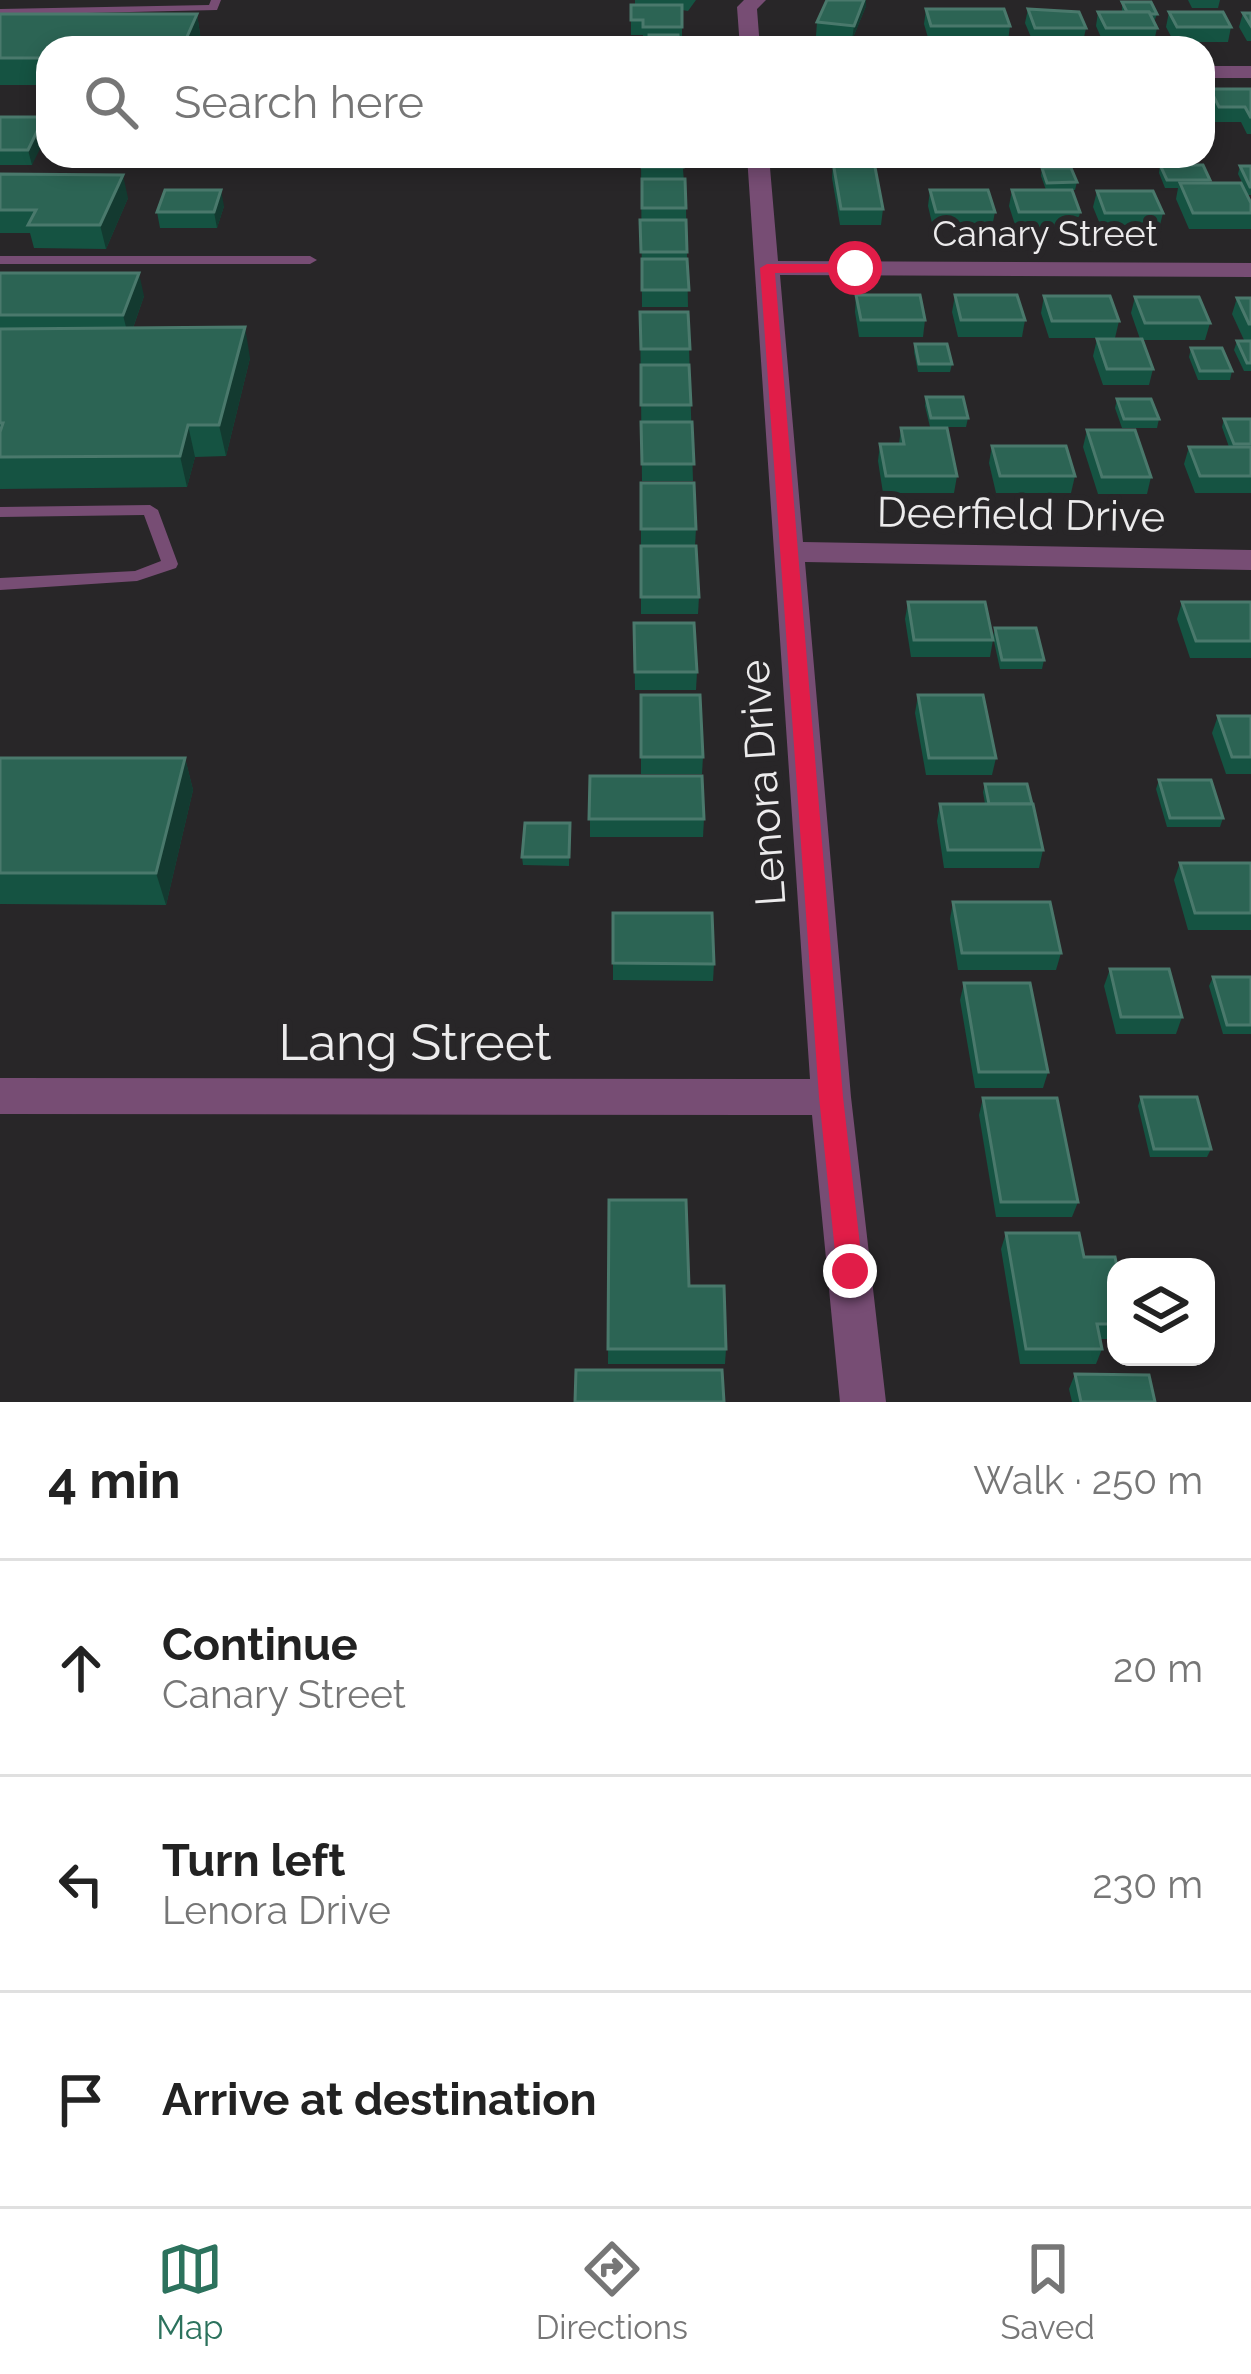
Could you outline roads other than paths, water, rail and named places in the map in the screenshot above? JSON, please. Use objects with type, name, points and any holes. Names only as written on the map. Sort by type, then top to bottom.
[{"type":"street","points":[[749,36],[747,7],[756,0]]},
{"type":"street","points":[[1215,72],[1251,73]]},
{"type":"street","name":"Lenora Drive","points":[[759,168],[831,1097],[863,1402]]},
{"type":"street","name":"Canary Street","points":[[767,268],[1251,270]]},
{"type":"street","name":"Deerfield Drive","points":[[789,552],[1251,560]]},
{"type":"street","name":"Lang Street","points":[[0,1096],[831,1097]]},
{"type":"lane","points":[[0,12],[213,8],[216,0]]},
{"type":"lane","points":[[0,260],[310,260]]},
{"type":"lane","points":[[0,512],[150,510],[170,564],[136,576],[0,584]]}]
